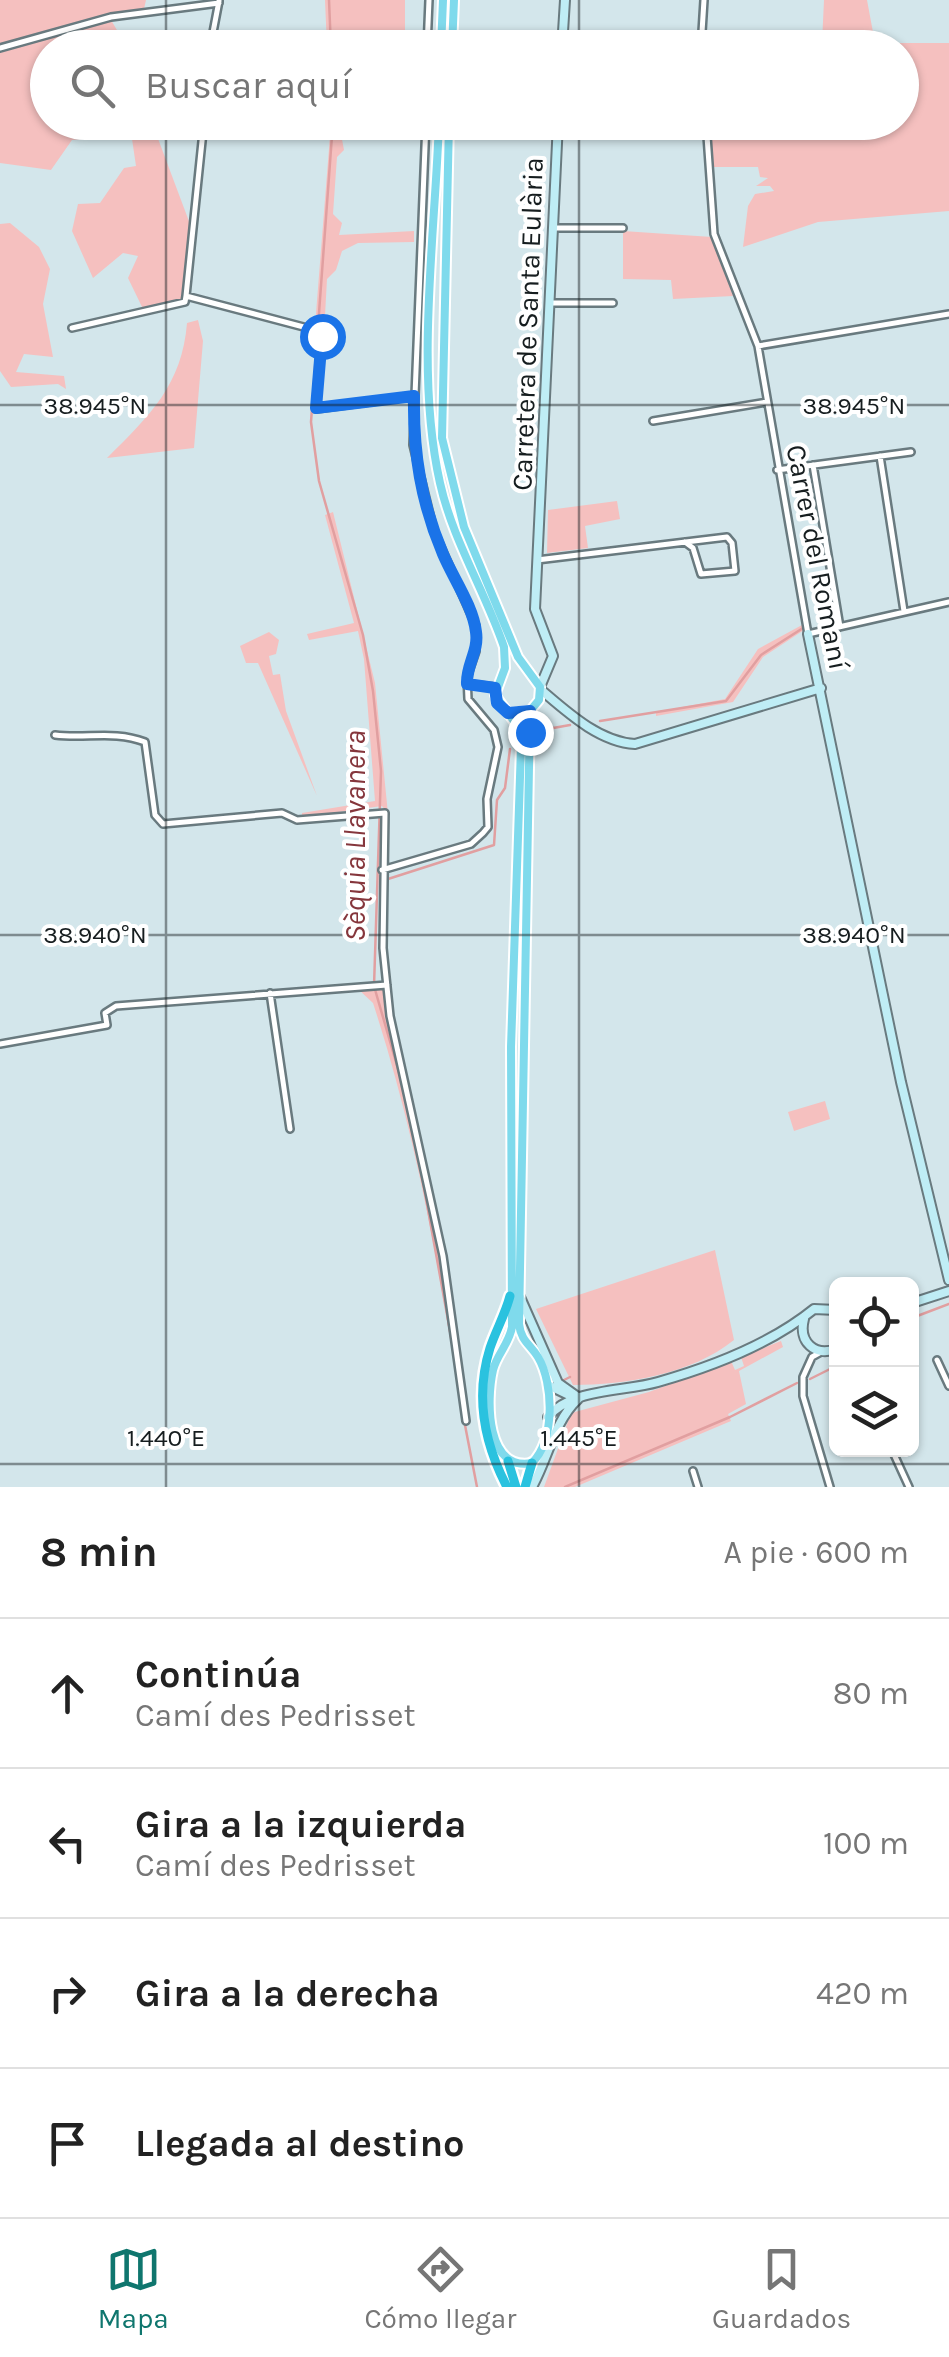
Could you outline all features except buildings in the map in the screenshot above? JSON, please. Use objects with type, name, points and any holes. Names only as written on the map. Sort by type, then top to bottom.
[{"type":"highway","points":[[507,1487],[490,1451],[482,1403],[485,1365],[515,1296]]},
{"type":"highway","points":[[508,1461],[516,1487]]},
{"type":"highway","points":[[528,1487],[532,1462]]},
{"type":"main road","points":[[442,30],[443,0]]},
{"type":"main road","points":[[453,30],[454,0]]},
{"type":"main road","points":[[438,140],[430,376],[432,440],[450,520],[504,648],[502,675],[495,688],[497,703],[519,730],[522,771],[511,1047],[515,1296],[520,1331],[540,1360],[548,1417],[545,1443],[532,1462],[508,1461],[496,1442],[491,1407],[493,1371],[512,1327],[515,1296],[534,707],[540,688],[464,528],[442,438],[440,389],[448,140]]},
{"type":"main road","points":[[502,675],[511,670],[530,673]]},
{"type":"main road","points":[[508,713],[534,707]]},
{"type":"main road","points":[[505,1349],[528,1347]]},
{"type":"street","points":[[428,30],[429,0]]},
{"type":"street","points":[[563,30],[565,0]]},
{"type":"street","points":[[702,30],[704,0]]},
{"type":"street","points":[[67,30],[111,18],[219,1],[213,30]]},
{"type":"street","points":[[0,48],[30,40]]},
{"type":"street","points":[[72,328],[185,302],[202,140]]},
{"type":"street","points":[[382,870],[471,844],[488,828],[487,799],[497,738],[487,718],[471,704],[467,684],[476,651],[476,626],[444,557],[420,487],[413,445],[425,140]]},
{"type":"street","name":"Carretera de Santa Eulària","points":[[547,670],[553,650],[536,615],[537,560],[557,140]]},
{"type":"street","name":"Carrer del Romaní","points":[[707,140],[714,234],[758,346],[808,634],[901,1082],[949,1280]]},
{"type":"street","points":[[554,228],[624,228]]},
{"type":"street","points":[[186,296],[316,330],[322,336],[316,408],[414,396]]},
{"type":"street","points":[[550,303],[613,302]]},
{"type":"street","points":[[758,346],[949,314]]},
{"type":"street","points":[[653,420],[766,402]]},
{"type":"street","points":[[777,470],[912,452]]},
{"type":"street","points":[[880,456],[904,612]]},
{"type":"street","points":[[813,465],[840,627]]},
{"type":"street","points":[[537,560],[685,542],[727,537],[736,571],[702,574],[693,548],[685,542]]},
{"type":"street","points":[[808,634],[949,602]]},
{"type":"street","points":[[530,673],[547,670]]},
{"type":"street","points":[[547,670],[540,688],[602,735],[636,744],[821,688]]},
{"type":"street","points":[[467,684],[495,688]]},
{"type":"street","points":[[534,707],[557,701]]},
{"type":"street","points":[[55,736],[79,738],[90,732],[146,742],[155,815],[164,824],[282,813],[296,820],[384,812],[382,870],[387,985],[443,1256],[466,1421]]},
{"type":"street","points":[[0,1044],[107,1025],[105,1013],[116,1006],[387,985]]},
{"type":"street","points":[[270,993],[290,1129]]},
{"type":"street","points":[[919,1302],[949,1291]]},
{"type":"street","points":[[515,1296],[558,1383],[579,1398]]},
{"type":"street","points":[[548,1417],[558,1406],[579,1398],[658,1382],[784,1332],[821,1307],[829,1309]]},
{"type":"street","points":[[804,1320],[812,1356]]},
{"type":"street","points":[[784,1332],[821,1352]]},
{"type":"street","points":[[829,1351],[812,1356],[803,1377],[803,1396],[830,1487]]},
{"type":"street","points":[[937,1360],[949,1386]]},
{"type":"street","points":[[546,1383],[562,1396],[579,1398]]},
{"type":"street","points":[[528,1487],[550,1454],[561,1418],[579,1398]]},
{"type":"street","points":[[895,1457],[909,1487]]},
{"type":"street","points":[[692,1470],[698,1487]]},
{"type":"shaded area","points":[[0,0],[146,0],[144,9],[111,13],[52,30],[30,30],[30,36],[0,45]]},
{"type":"shaded area","points":[[325,0],[405,0],[405,30],[326,30]]},
{"type":"shaded area","points":[[824,0],[867,0],[873,30],[823,30]]},
{"type":"shaded area","points":[[111,20],[117,30],[74,30]]},
{"type":"shaded area","points":[[30,42],[30,140],[72,140],[51,170],[0,163],[0,50]]},
{"type":"shaded area","points":[[919,43],[949,43],[949,211],[818,222],[743,247],[748,206],[755,194],[774,191],[770,186],[756,186],[768,178],[760,177],[758,167],[712,167],[710,140],[919,140]]},
{"type":"shaded area","points":[[132,140],[158,140],[190,224],[183,300],[143,309],[128,278],[138,256],[123,253],[93,278],[72,231],[78,204],[100,203],[124,168],[136,166]]},
{"type":"shaded area","points":[[330,140],[342,140],[344,150],[337,157],[333,214],[342,223],[339,235],[414,231],[414,242],[358,243],[342,251],[336,270],[327,279],[324,334],[315,326]]},
{"type":"shaded area","points":[[10,223],[39,247],[50,269],[43,304],[53,357],[24,354],[16,372],[64,376],[66,389],[58,384],[11,387],[0,371],[0,224]]},
{"type":"shaded area","points":[[623,231],[712,237],[733,296],[673,299],[671,280],[623,279]]},
{"type":"shaded area","points":[[198,320],[203,341],[194,448],[107,458],[161,398],[178,364],[187,323]]},
{"type":"shaded area","points":[[617,501],[620,519],[585,526],[588,548],[547,553],[548,510]]},
{"type":"shaded area","points":[[333,512],[375,683],[388,814],[382,806],[302,817],[302,813],[375,801],[364,659],[358,631],[309,640],[307,634],[354,623],[325,515]]},
{"type":"shaded area","points":[[802,625],[804,630],[763,657],[733,702],[656,716],[656,712],[725,699],[758,649]]},
{"type":"shaded area","points":[[269,632],[279,640],[276,654],[269,656],[273,675],[280,674],[286,711],[317,796],[258,663],[246,663],[240,646]]},
{"type":"shaded area","points":[[385,988],[441,1257],[462,1419],[437,1261],[403,1105],[373,1003],[358,989]]},
{"type":"shaded area","points":[[825,1101],[830,1119],[794,1131],[788,1112]]},
{"type":"shaded area","points":[[715,1250],[734,1340],[698,1361],[657,1375],[573,1385],[536,1309]]},
{"type":"shaded area","points":[[781,1341],[783,1347],[739,1371],[746,1404],[728,1414],[731,1421],[575,1487],[544,1487],[571,1413],[649,1392],[731,1361],[735,1370],[744,1366],[741,1357]]},
{"type":"waterway","name":"Sèquia Llavanera","points":[[329,0],[330,30]]},
{"type":"waterway","name":"Sèquia Llavanera","points":[[332,140],[311,422],[319,481],[363,635],[373,691],[381,771],[374,986],[402,1083]]},
{"type":"waterway","points":[[600,721],[726,701],[761,655],[803,628]]},
{"type":"waterway","points":[[542,730],[570,725]]},
{"type":"waterway","points":[[388,879],[494,845],[497,800],[505,788],[510,749]]},
{"type":"waterway","name":"Sèquia Llavanera","points":[[417,1149],[454,1353]]},
{"type":"waterway","points":[[919,1315],[949,1304]]},
{"type":"waterway","points":[[810,1379],[834,1367]]},
{"type":"waterway","points":[[564,1380],[570,1377]]},
{"type":"waterway","points":[[565,1487],[730,1417],[797,1383]]},
{"type":"waterway","name":"Sèquia Llavanera","points":[[464,1420],[477,1487]]},
{"type":"route","points":[[322,336],[316,408],[414,396],[413,445],[420,487],[444,557],[476,626],[476,651],[468,668],[467,684],[495,688],[497,703],[508,713],[520,715],[530,711],[530,732]]}]
